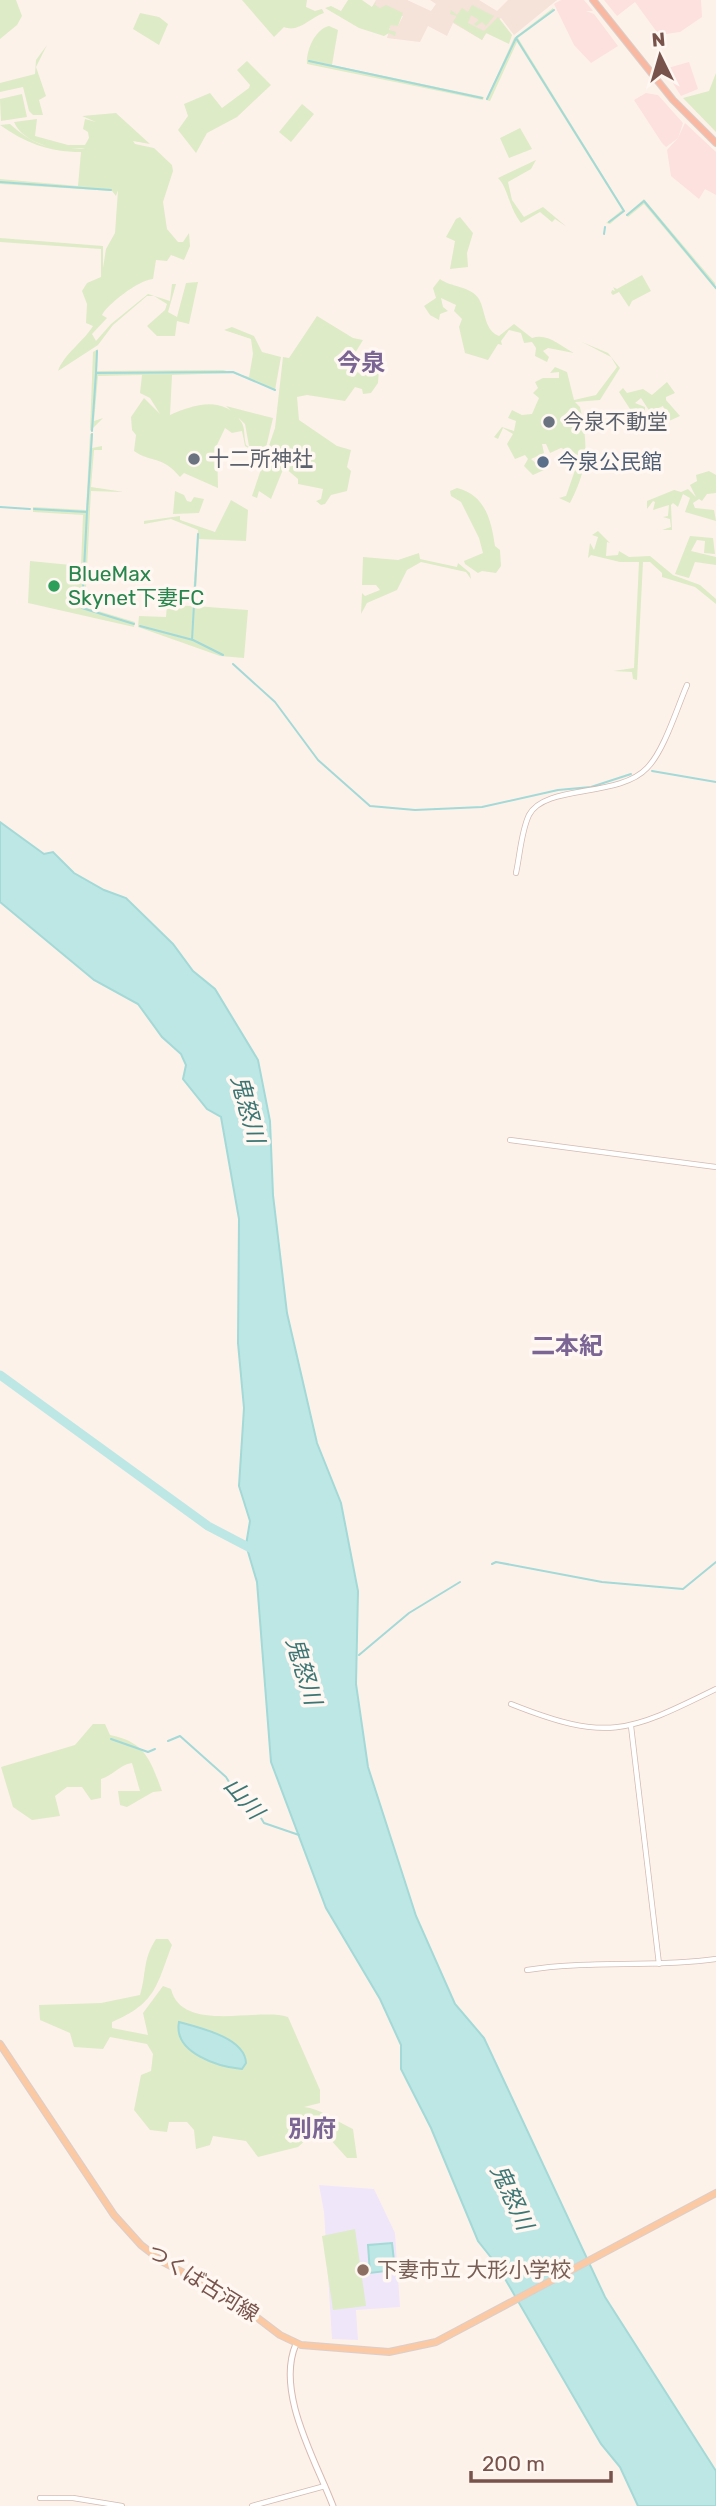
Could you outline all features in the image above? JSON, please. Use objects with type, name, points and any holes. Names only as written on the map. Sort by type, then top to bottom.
[{"type":"highway","points":[[593,0],[673,100],[716,143]]},
{"type":"main road","name":"つくば古河線","points":[[0,2044],[114,2215],[137,2241],[163,2262],[240,2303],[296,2344],[400,2351],[429,2345],[716,2193]]},
{"type":"main road","points":[[296,2344],[292,2361],[297,2414],[333,2506]]},
{"type":"street","points":[[516,873],[526,824],[534,808],[550,798],[608,788],[646,770],[687,685]]},
{"type":"street","points":[[510,1140],[716,1167]]},
{"type":"street","points":[[511,1704],[571,1725],[600,1729],[631,1726],[716,1689]]},
{"type":"street","points":[[631,1726],[659,1964]]},
{"type":"street","points":[[527,1970],[581,1963],[659,1964],[716,1959]]},
{"type":"street","points":[[252,2506],[325,2486]]},
{"type":"street","points":[[40,2498],[74,2498],[121,2506]]},
{"type":"shaded area","points":[[376,0],[407,0],[431,11],[436,4],[430,0],[479,0],[497,11],[508,0],[557,0],[514,35],[501,18],[492,24],[482,40],[453,23],[447,36],[428,26],[420,42],[387,38],[391,24],[398,26],[403,16],[390,16],[372,7]]},
{"type":"shaded area","points":[[561,0],[584,0],[593,11],[586,11],[594,14],[618,46],[591,63],[574,45],[554,4]]},
{"type":"shaded area","points":[[604,0],[701,0],[702,17],[680,32],[659,35],[635,2],[617,16]]},
{"type":"shaded area","points":[[689,62],[698,89],[681,96],[664,69]]},
{"type":"shaded area","points":[[646,93],[658,95],[683,123],[678,138],[666,147],[634,100]]},
{"type":"shaded area","points":[[685,123],[716,152],[716,195],[705,189],[699,199],[671,176],[667,150],[678,138]]},
{"type":"shaded area","name":"下妻市立 大形小学校","points":[[319,2185],[374,2189],[395,2233],[400,2307],[356,2310],[358,2340],[332,2339],[324,2212]]},
{"type":"green space","points":[[0,0],[16,0],[22,16],[17,25],[0,39]]},
{"type":"green space","points":[[242,0],[307,0],[306,7],[315,11],[322,9],[324,13],[299,27],[284,27],[274,37]]},
{"type":"green space","points":[[348,0],[362,0],[372,7],[376,2],[375,5],[380,8],[386,5],[403,13],[398,26],[391,25],[389,30],[396,32],[395,36],[389,33],[384,36],[359,28],[325,8],[331,6],[341,11]]},
{"type":"green space","points":[[472,5],[494,16],[486,26],[482,22],[476,26],[474,24],[479,20],[471,15],[468,23],[484,31],[498,17],[512,35],[509,44],[486,33],[482,40],[453,22],[457,16],[450,14],[451,10],[457,15],[462,8],[468,12]]},
{"type":"green space","points":[[553,8],[554,11],[518,38],[625,211],[610,224],[606,223],[622,210],[517,42],[490,101],[486,100],[514,38]]},
{"type":"green space","points":[[140,13],[159,17],[168,24],[159,45],[133,29]]},
{"type":"green space","points":[[329,26],[338,30],[332,65],[484,97],[483,100],[307,64],[312,41],[320,31]]},
{"type":"green space","points":[[47,45],[36,67],[46,96],[39,100],[43,115],[33,115],[29,111],[23,87],[0,92],[0,83],[35,74],[36,60]]},
{"type":"green space","points":[[247,61],[271,85],[237,117],[207,133],[196,153],[178,130],[188,116],[184,104],[210,93],[222,108],[249,88],[250,85],[237,70]]},
{"type":"green space","points":[[716,73],[716,132],[683,98],[709,91]]},
{"type":"green space","points":[[22,94],[27,117],[1,121],[0,99]]},
{"type":"green space","points":[[302,104],[314,114],[291,142],[279,132]]},
{"type":"green space","points":[[116,113],[150,144],[133,141],[135,144],[154,148],[172,165],[173,171],[163,202],[167,229],[178,242],[183,242],[189,233],[190,246],[184,260],[171,255],[167,261],[156,260],[153,279],[139,284],[116,299],[102,315],[107,318],[92,334],[96,341],[111,324],[148,294],[170,301],[172,284],[176,284],[168,312],[177,317],[186,283],[198,282],[189,324],[177,321],[175,336],[157,336],[147,326],[165,310],[167,304],[154,296],[147,296],[113,325],[98,345],[58,371],[93,326],[86,323],[87,304],[82,291],[87,283],[101,277],[101,249],[0,242],[0,238],[103,246],[103,268],[106,249],[115,233],[118,190],[116,196],[112,191],[0,184],[0,179],[78,186],[81,152],[37,145],[0,125],[10,124],[28,138],[14,122],[37,119],[35,136],[68,145],[85,145],[89,138],[88,132],[83,129],[85,119],[96,122],[82,116]]},
{"type":"green space","points":[[520,128],[532,149],[509,158],[500,138]]},
{"type":"green space","points":[[536,160],[531,169],[508,182],[512,200],[524,217],[543,207],[567,227],[555,219],[552,222],[540,212],[521,223],[498,178]]},
{"type":"green space","points":[[644,199],[715,283],[716,290],[644,204],[628,217],[626,215]]},
{"type":"green space","points":[[460,217],[473,233],[467,253],[468,267],[450,269],[455,241],[446,237],[456,219]]},
{"type":"green space","points":[[642,275],[651,291],[632,301],[629,307],[619,292],[613,295],[611,293],[612,290],[615,291],[613,287],[617,289]]},
{"type":"green space","points":[[440,279],[475,295],[488,325],[499,336],[514,324],[532,338],[548,338],[574,353],[548,348],[543,351],[549,357],[547,362],[535,356],[536,348],[532,342],[524,343],[521,333],[509,330],[501,341],[502,345],[498,344],[488,360],[465,353],[459,327],[462,319],[454,311],[456,305],[441,298],[443,307],[448,311],[440,314],[439,320],[430,315],[424,306],[436,298],[433,288]]},
{"type":"green space","points":[[317,316],[353,338],[363,340],[349,363],[352,369],[364,376],[374,352],[385,357],[379,367],[386,372],[379,370],[378,383],[371,393],[363,394],[362,389],[355,387],[345,401],[307,395],[297,397],[299,420],[337,446],[351,450],[347,467],[351,471],[347,491],[331,495],[325,504],[321,505],[316,501],[321,499],[323,489],[298,484],[298,479],[284,467],[271,499],[259,491],[257,498],[252,496],[275,428],[283,357],[289,358]]},
{"type":"green space","points":[[232,327],[254,336],[262,352],[281,357],[275,390],[233,373],[172,375],[170,415],[198,405],[226,408],[242,423],[246,445],[262,456],[245,446],[242,431],[232,433],[225,428],[217,445],[218,488],[184,473],[180,477],[168,465],[134,451],[136,435],[132,430],[131,417],[144,398],[160,414],[150,398],[140,393],[142,375],[98,376],[94,421],[103,418],[90,431],[93,352],[98,349],[97,371],[223,370],[249,377],[253,354],[251,339],[224,330]]},
{"type":"green space","points":[[582,342],[608,353],[620,368],[600,400],[575,402],[580,407],[583,420],[585,455],[581,478],[570,503],[559,498],[566,496],[580,456],[561,448],[550,453],[546,444],[542,444],[544,453],[531,459],[544,470],[533,475],[524,466],[528,459],[525,455],[515,459],[507,444],[513,434],[503,428],[498,439],[494,437],[502,427],[514,431],[516,421],[508,418],[512,410],[522,415],[532,414],[539,398],[533,393],[538,388],[535,382],[543,378],[559,378],[559,372],[550,373],[555,367],[567,372],[574,400],[596,395],[617,367],[611,357]]},
{"type":"green space","points":[[667,382],[675,393],[666,397],[666,400],[680,416],[669,421],[663,406],[650,412],[641,398],[635,403],[645,407],[645,413],[635,417],[629,414],[630,409],[619,392],[623,388],[627,393],[643,389],[652,395]]},
{"type":"green space","points":[[226,406],[273,418],[265,452],[249,446],[245,424]]},
{"type":"green space","points":[[93,433],[92,448],[102,446],[102,450],[94,450],[91,487],[124,492],[91,491],[85,607],[135,622],[134,627],[28,603],[30,561],[81,566],[83,515],[33,512],[33,507],[86,510],[90,434]]},
{"type":"green space","points":[[709,471],[716,475],[716,493],[707,494],[702,501],[699,499],[693,503],[695,508],[714,510],[716,521],[685,512],[690,498],[683,494],[678,507],[673,503],[671,505],[672,530],[662,530],[671,527],[670,519],[663,517],[668,516],[669,505],[653,510],[653,501],[647,509],[647,501],[674,490],[681,492],[688,489],[696,497],[690,485],[697,481],[696,475]]},
{"type":"green space","points":[[457,488],[474,496],[485,509],[495,546],[500,550],[501,566],[496,573],[478,573],[465,564],[464,561],[483,553],[479,538],[461,502],[451,496],[450,491]]},
{"type":"green space","points":[[175,491],[184,495],[187,501],[191,502],[194,497],[204,499],[199,513],[173,514]]},
{"type":"green space","points":[[231,500],[248,510],[246,541],[199,539],[195,606],[248,610],[244,658],[220,656],[138,627],[139,616],[166,617],[167,605],[192,606],[198,530],[171,519],[144,524],[144,521],[180,516],[180,520],[215,532]]},
{"type":"green space","points":[[598,531],[610,543],[607,542],[606,556],[618,555],[619,551],[629,557],[650,556],[673,575],[700,585],[716,599],[716,604],[695,587],[662,577],[662,573],[650,562],[643,562],[637,680],[633,679],[632,672],[613,671],[634,668],[639,562],[620,562],[591,555],[588,558],[590,543],[594,550],[598,537],[592,535]]},
{"type":"green space","points":[[690,536],[713,538],[715,554],[704,553],[705,541],[697,540],[691,551],[716,557],[716,565],[695,562],[689,578],[675,574]]},
{"type":"green space","points":[[419,553],[420,559],[457,567],[458,563],[470,573],[471,579],[466,572],[421,562],[407,570],[397,590],[367,603],[361,614],[362,593],[365,596],[380,590],[376,585],[362,585],[363,557],[398,560]]},
{"type":"green space","points":[[93,1724],[105,1724],[110,1735],[139,1747],[150,1761],[162,1791],[153,1792],[127,1807],[120,1805],[118,1791],[140,1791],[132,1763],[101,1779],[101,1798],[91,1800],[82,1787],[67,1787],[55,1796],[60,1816],[32,1820],[13,1807],[1,1767],[75,1745]]},
{"type":"green space","points":[[156,1939],[168,1939],[172,1945],[158,1983],[138,2008],[112,2022],[112,2028],[148,2035],[143,2013],[163,1986],[171,1989],[178,2003],[190,2011],[205,2015],[288,2017],[320,2090],[320,2103],[304,2107],[353,2129],[357,2158],[347,2158],[320,2128],[298,2147],[258,2157],[246,2141],[213,2136],[210,2145],[196,2149],[194,2130],[187,2122],[169,2122],[167,2132],[150,2130],[134,2110],[141,2075],[151,2071],[153,2054],[147,2044],[110,2037],[103,2049],[74,2047],[70,2033],[40,2020],[39,2005],[101,2003],[140,1995],[147,1960]]},
{"type":"green space","points":[[355,2229],[366,2306],[333,2310],[322,2236]]},
{"type":"water","name":"鬼怒川","points":[[0,822],[44,854],[53,852],[74,873],[104,890],[126,898],[173,944],[193,971],[215,989],[258,1060],[270,1121],[273,1195],[287,1313],[317,1443],[341,1503],[358,1591],[356,1684],[368,1767],[416,1916],[455,2004],[484,2038],[605,2297],[716,2471],[716,2506],[638,2506],[620,2467],[601,2444],[497,2265],[478,2241],[431,2128],[401,2069],[401,2045],[380,1999],[326,1908],[271,1762],[257,1582],[246,1545],[250,1521],[239,1486],[244,1408],[238,1343],[239,1219],[221,1117],[207,1109],[183,1079],[186,1065],[181,1054],[162,1037],[138,1004],[94,980],[0,902]]},
{"type":"water","points":[[179,2022],[210,2031],[230,2041],[244,2054],[246,2063],[242,2069],[210,2061],[190,2050],[179,2033]]},
{"type":"water","points":[[392,2243],[395,2270],[370,2273],[368,2245]]},
{"type":"waterway","points":[[517,37],[554,10]]},
{"type":"waterway","points":[[487,99],[516,38],[624,211],[609,222]]},
{"type":"waterway","points":[[309,61],[482,98]]},
{"type":"waterway","points":[[0,182],[111,190]]},
{"type":"waterway","points":[[627,215],[644,201],[716,288]]},
{"type":"waterway","points":[[604,234],[605,227]]},
{"type":"waterway","points":[[96,373],[97,351]]},
{"type":"waterway","points":[[92,431],[96,373],[233,372],[275,390]]},
{"type":"waterway","points":[[87,512],[92,434]]},
{"type":"waterway","points":[[0,507],[30,509]]},
{"type":"waterway","points":[[34,509],[87,512],[82,608],[134,624]]},
{"type":"waterway","points":[[192,640],[198,534]]},
{"type":"waterway","points":[[140,626],[193,640],[223,655]]},
{"type":"waterway","points":[[233,664],[275,702],[318,760],[370,806],[415,810],[482,807],[558,790],[591,787],[631,774]]},
{"type":"waterway","points":[[652,771],[716,782]]},
{"type":"waterway","points":[[0,1375],[208,1526],[254,1550]]},
{"type":"waterway","points":[[492,1564],[496,1562],[602,1582],[683,1589],[716,1562]]},
{"type":"waterway","points":[[359,1655],[409,1613],[460,1582]]},
{"type":"waterway","name":"山川","points":[[168,1741],[180,1736],[226,1777],[242,1803],[255,1808],[264,1823],[299,1835]]},
{"type":"waterway","name":"山川","points":[[111,1739],[148,1752],[155,1749]]},
{"type":"place","name":"今泉不動堂","points":[[549,422]]},
{"type":"place","name":"十二所神社","points":[[194,459]]},
{"type":"place","name":"今泉公民館","points":[[543,462]]},
{"type":"place","name":"BlueMax Skynet下妻FC","points":[[54,586]]},
{"type":"place","name":"下妻市立 大形小学校","points":[[363,2270]]},
{"type":"district","name":"今泉","points":[[361,363]]},
{"type":"district","name":"二本紀","points":[[567,1346]]},
{"type":"district","name":"別府","points":[[312,2129]]}]
